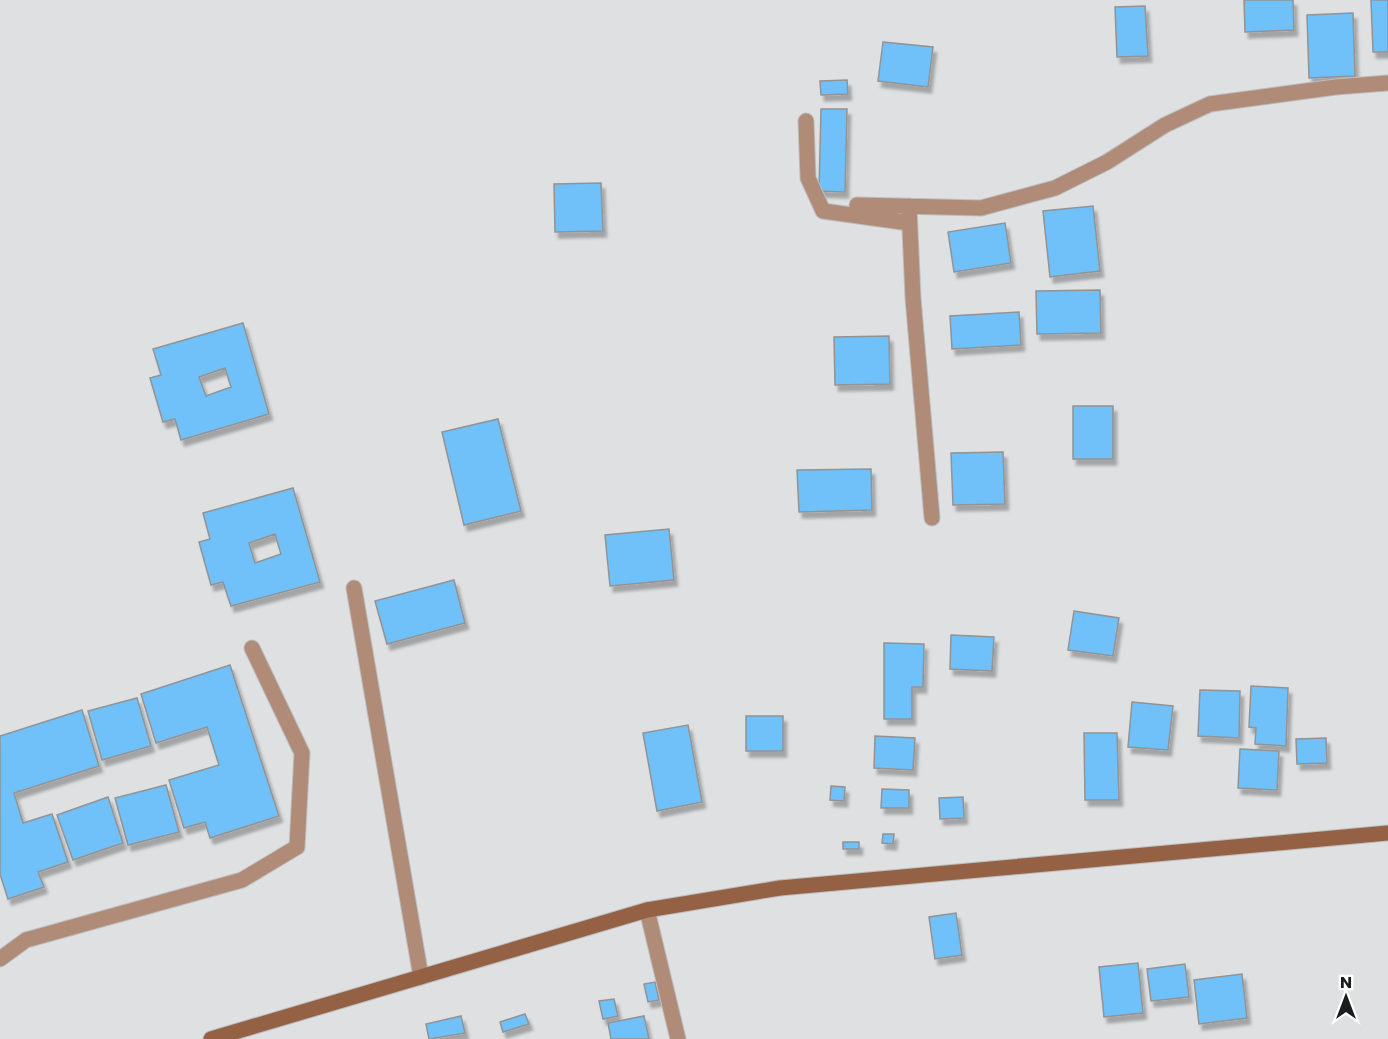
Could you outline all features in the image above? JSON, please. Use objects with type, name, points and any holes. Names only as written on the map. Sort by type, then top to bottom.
[{"type":"main road","points":[[211,1039],[647,910],[780,888],[1388,833]]},
{"type":"street","points":[[856,205],[981,208],[1055,188],[1107,162],[1165,125],[1210,104],[1336,87],[1388,83]]},
{"type":"street","points":[[806,122],[808,178],[823,211],[909,223]]},
{"type":"street","points":[[909,206],[932,518]]},
{"type":"street","points":[[354,588],[420,977]]},
{"type":"street","points":[[0,959],[26,940],[242,880],[297,847],[302,753],[252,648]]},
{"type":"street","points":[[647,910],[678,1039]]},
{"type":"building","points":[[1244,0],[1293,0],[1294,30],[1245,32]]},
{"type":"building","points":[[1371,0],[1388,0],[1388,52],[1373,52]]},
{"type":"building","points":[[1145,6],[1148,56],[1117,57],[1115,7]]},
{"type":"building","points":[[1353,13],[1355,76],[1309,78],[1307,15]]},
{"type":"building","points":[[883,42],[933,47],[928,87],[878,81]]},
{"type":"building","points":[[847,80],[848,94],[821,95],[820,81]]},
{"type":"building","points":[[821,109],[847,109],[845,192],[819,191]]},
{"type":"building","points":[[601,183],[603,231],[555,232],[554,184]]},
{"type":"building","points":[[1093,206],[1100,271],[1050,277],[1043,211]]},
{"type":"building","points":[[1005,223],[1011,263],[954,272],[948,232]]},
{"type":"building","points":[[1100,290],[1101,333],[1037,334],[1036,291]]},
{"type":"building","points":[[1019,312],[1021,345],[952,349],[950,316]]},
{"type":"building","points":[[243,323],[269,414],[181,440],[175,419],[163,422],[150,378],[161,375],[153,349]],"holes":[[[225,368],[231,387],[206,396],[199,377]]]},
{"type":"building","points":[[889,336],[890,384],[835,385],[834,337]]},
{"type":"building","points":[[1073,406],[1113,406],[1113,459],[1073,459]]},
{"type":"building","points":[[498,419],[521,511],[464,525],[442,432]]},
{"type":"building","points":[[1003,452],[1005,504],[953,505],[951,453]]},
{"type":"building","points":[[871,469],[872,510],[799,512],[797,470]]},
{"type":"building","points":[[293,488],[320,582],[231,606],[223,582],[211,585],[199,542],[210,539],[203,513]],"holes":[[[275,534],[281,554],[255,563],[249,543]]]},
{"type":"building","points":[[669,529],[674,580],[610,586],[605,535]]},
{"type":"building","points":[[454,580],[465,623],[387,644],[375,601]]},
{"type":"building","points":[[1074,611],[1119,618],[1113,656],[1068,650]]},
{"type":"building","points":[[951,635],[994,637],[992,671],[950,669]]},
{"type":"building","points":[[884,643],[924,644],[923,687],[912,687],[912,719],[884,719]]},
{"type":"building","points":[[230,665],[279,816],[210,838],[205,822],[184,828],[169,780],[219,765],[207,727],[156,743],[141,694]]},
{"type":"building","points":[[1251,686],[1288,688],[1286,746],[1255,744],[1256,728],[1249,727]]},
{"type":"building","points":[[1200,690],[1240,691],[1239,738],[1198,736]]},
{"type":"building","points":[[137,698],[151,746],[102,760],[88,711]]},
{"type":"building","points":[[1132,702],[1173,706],[1168,750],[1128,747]]},
{"type":"building","points":[[82,710],[99,766],[14,793],[23,823],[52,814],[68,862],[38,872],[44,887],[8,899],[0,874],[0,736]]},
{"type":"building","points":[[746,716],[783,716],[783,751],[746,751]]},
{"type":"building","points":[[688,725],[702,802],[657,811],[643,733]]},
{"type":"building","points":[[1084,733],[1117,733],[1119,800],[1085,800]]},
{"type":"building","points":[[875,736],[915,738],[913,770],[874,768]]},
{"type":"building","points":[[1326,738],[1327,763],[1297,764],[1296,739]]},
{"type":"building","points":[[1240,749],[1279,751],[1277,790],[1238,788]]},
{"type":"building","points":[[166,785],[179,832],[128,845],[115,798]]},
{"type":"building","points":[[831,786],[845,787],[844,801],[830,800]]},
{"type":"building","points":[[882,789],[909,790],[909,808],[881,808]]},
{"type":"building","points":[[108,797],[123,843],[73,860],[57,815]]},
{"type":"building","points":[[963,797],[964,818],[940,819],[939,798]]},
{"type":"building","points":[[883,834],[894,834],[893,844],[882,843]]},
{"type":"building","points":[[843,842],[859,842],[859,849],[843,849]]},
{"type":"building","points":[[956,913],[962,955],[935,959],[929,917]]},
{"type":"building","points":[[1138,963],[1143,1013],[1104,1017],[1099,967]]},
{"type":"building","points":[[1185,964],[1189,997],[1151,1001],[1147,969]]},
{"type":"building","points":[[1242,974],[1247,1018],[1199,1024],[1194,980]]},
{"type":"building","points":[[655,982],[659,1000],[648,1002],[644,984]]},
{"type":"building","points":[[614,999],[618,1016],[603,1019],[599,1001]]},
{"type":"building","points":[[525,1014],[529,1024],[503,1032],[500,1022]]},
{"type":"building","points":[[461,1016],[465,1033],[429,1039],[426,1024]]},
{"type":"building","points":[[644,1016],[649,1039],[611,1039],[608,1023]]}]
